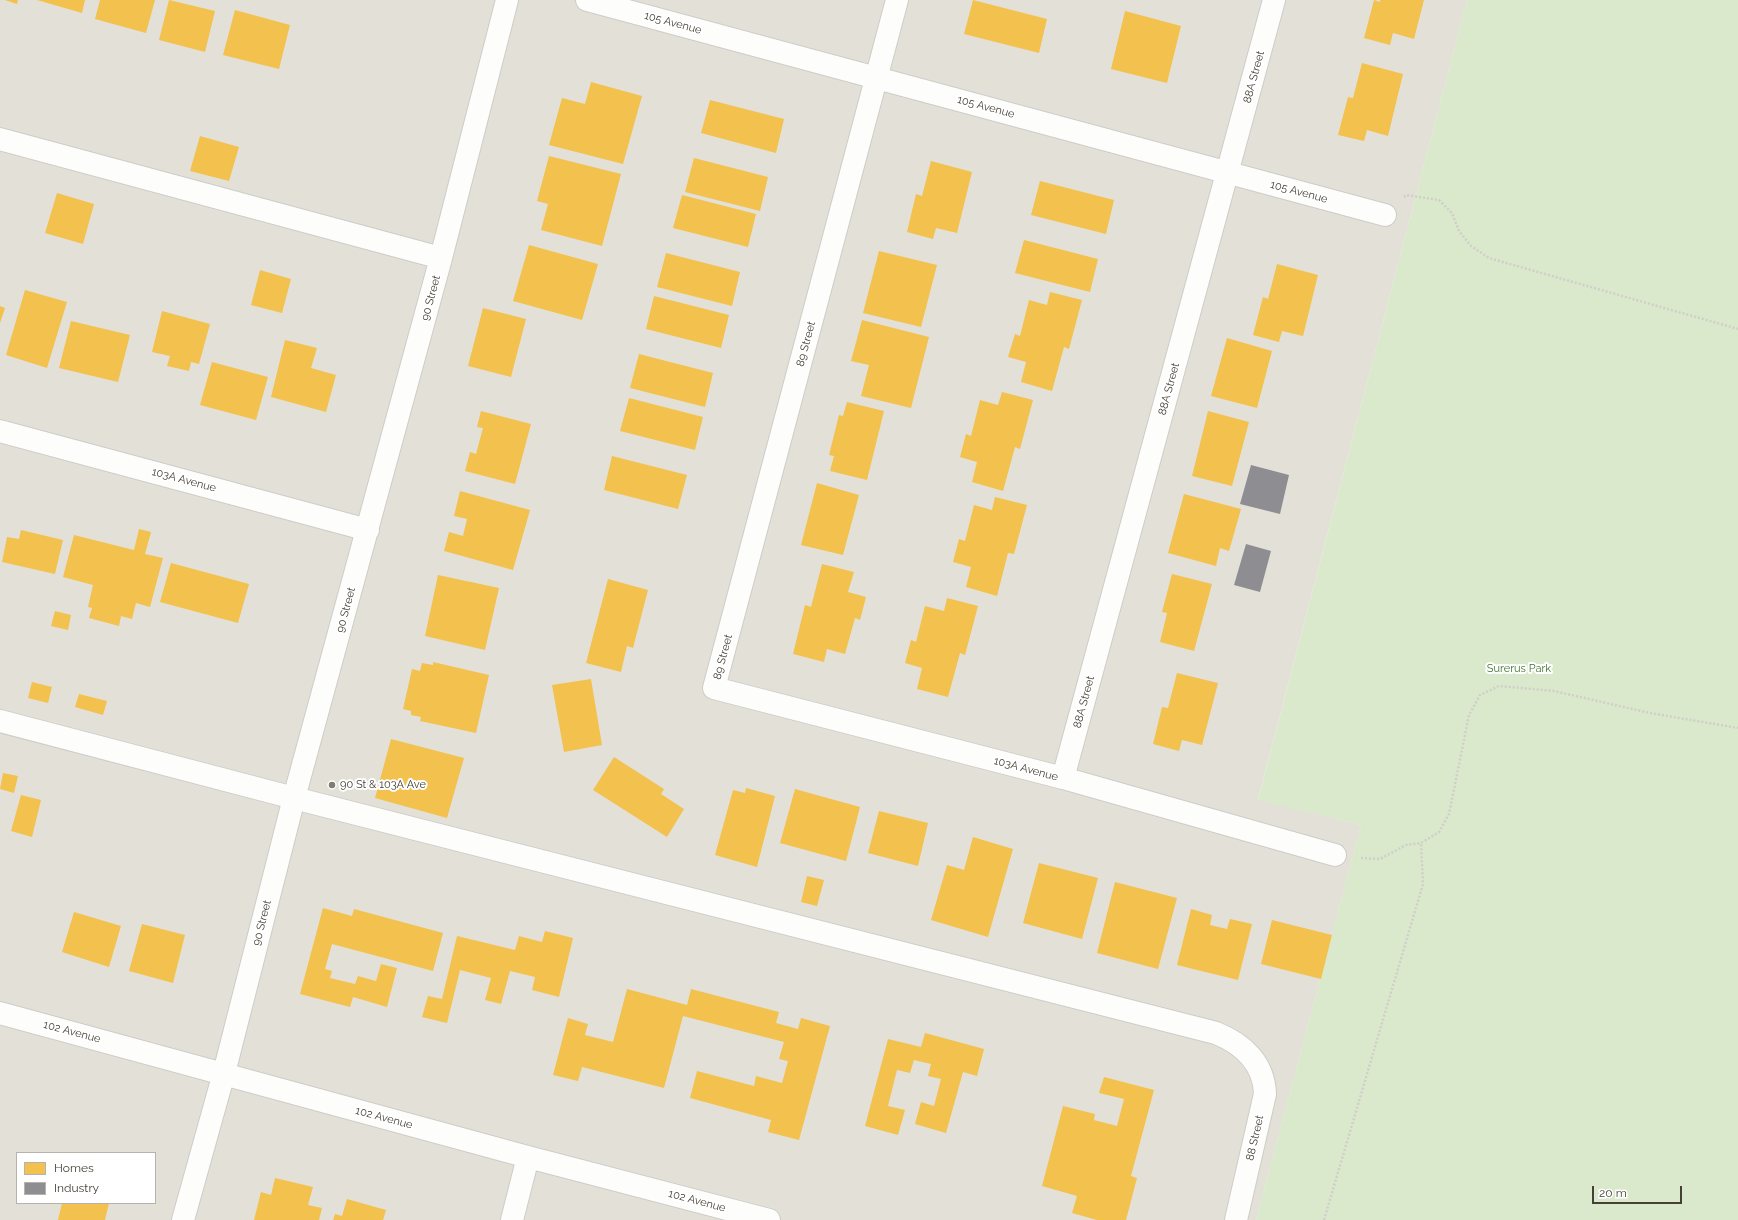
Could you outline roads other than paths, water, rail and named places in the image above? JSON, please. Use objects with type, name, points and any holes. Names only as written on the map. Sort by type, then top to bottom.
[{"type":"street","name":"90 Street","points":[[182,1220],[224,1073],[294,798],[441,258],[507,0]]},
{"type":"street","name":"105 Avenue","points":[[587,0],[1385,215]]},
{"type":"street","name":"89 Street","points":[[714,688],[897,0]]},
{"type":"street","name":"88A Street","points":[[1063,778],[1274,0]]},
{"type":"street","points":[[0,139],[441,258]]},
{"type":"street","name":"103A Avenue","points":[[0,431],[368,530]]},
{"type":"street","name":"103A Avenue","points":[[714,688],[1063,778],[1335,855]]},
{"type":"street","name":"88 Street","points":[[0,721],[294,798],[1216,1033],[1230,1039],[1241,1047],[1260,1069],[1265,1081],[1265,1094],[1236,1220]]},
{"type":"street","name":"102 Avenue","points":[[0,1013],[528,1157],[769,1220]]},
{"type":"street","points":[[512,1220],[528,1157]]},
{"type":"place","name":"90 St & 103A Ave","points":[[332,785]]},
{"type":"park label","name":"Surerus Park","points":[[1519,669]]}]
